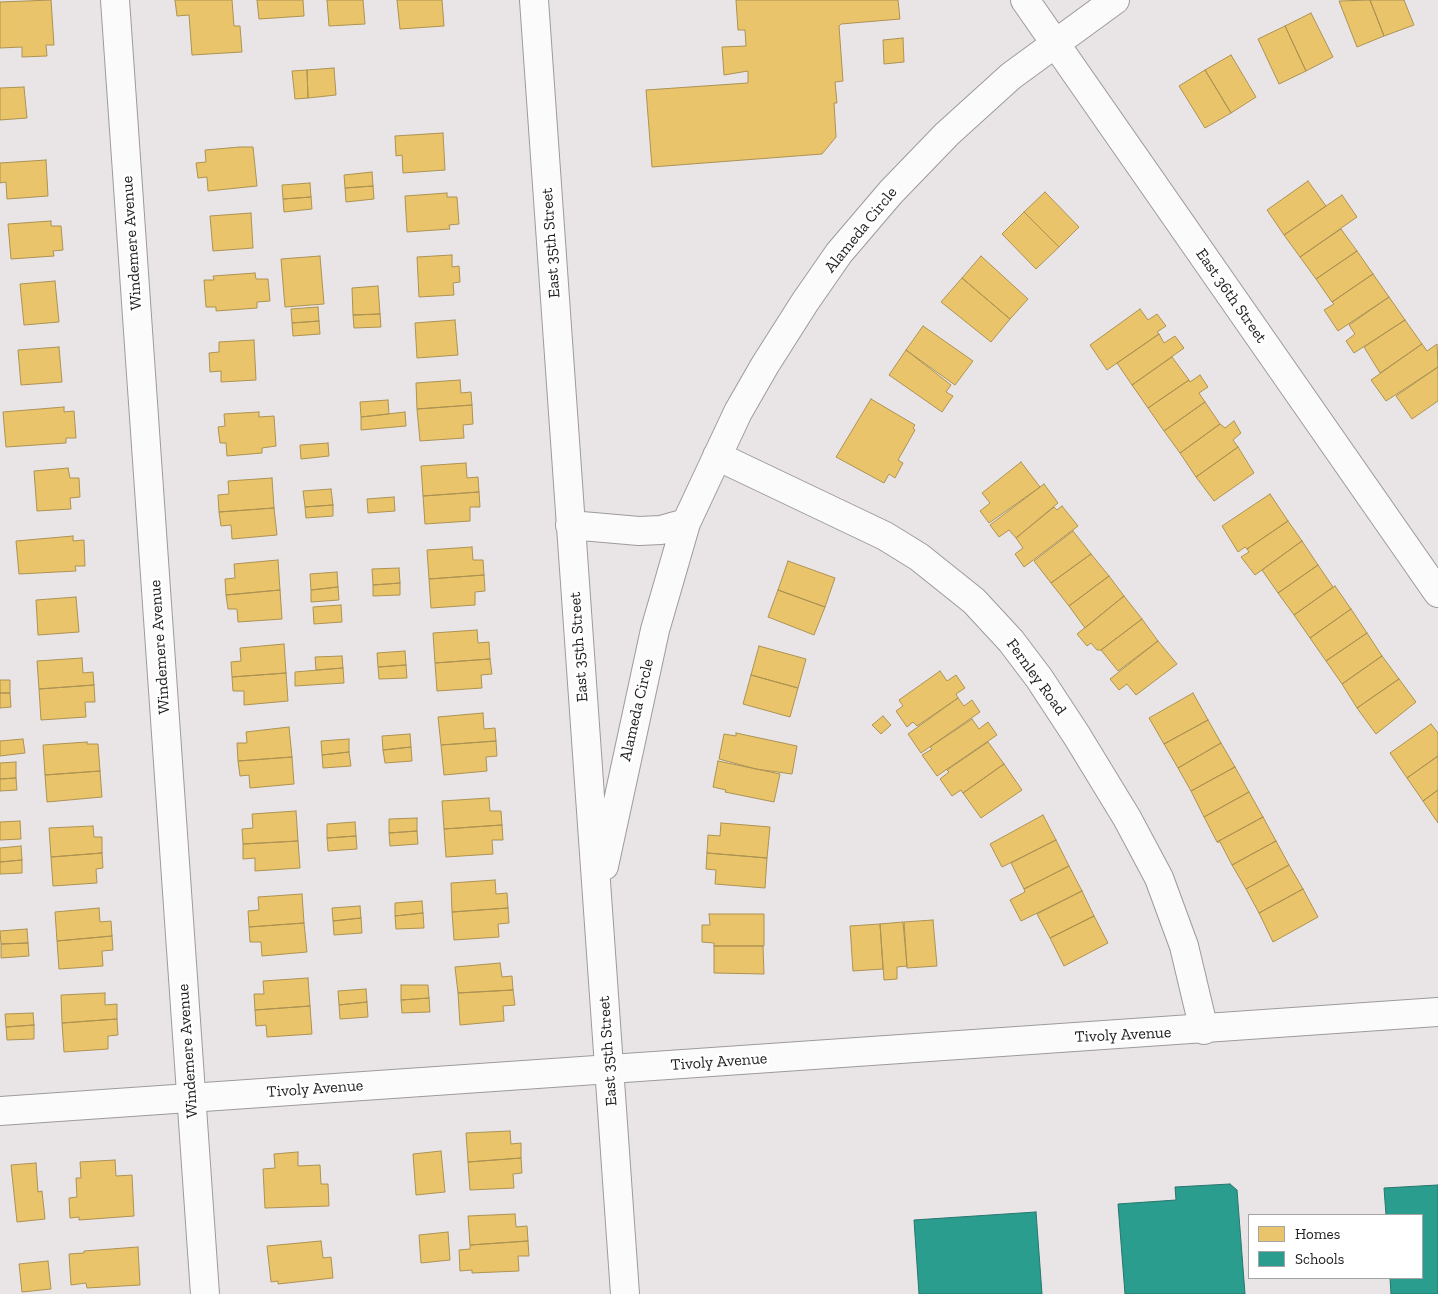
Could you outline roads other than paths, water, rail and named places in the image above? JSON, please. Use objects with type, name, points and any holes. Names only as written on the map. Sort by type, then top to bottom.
[{"type":"street","name":"Windemere Avenue","points":[[115,0],[205,1294]]},
{"type":"street","name":"East 35th Street","points":[[534,0],[625,1294]]},
{"type":"street","name":"East 36th Street","points":[[1025,0],[1438,593]]},
{"type":"street","name":"Alameda Circle","points":[[597,900],[627,750],[655,630],[686,523],[738,412],[805,302],[840,253],[891,192],[946,134],[1010,76],[1114,0]]},
{"type":"street","name":"Fernley Road","points":[[717,456],[885,536],[919,558],[974,602],[1011,641],[1039,678],[1077,736],[1128,818],[1159,878],[1184,946],[1204,1030]]},
{"type":"street","points":[[570,525],[639,531],[661,530],[686,523]]},
{"type":"street","name":"Tivoly Avenue","points":[[0,1111],[1204,1030],[1438,1012]]}]
